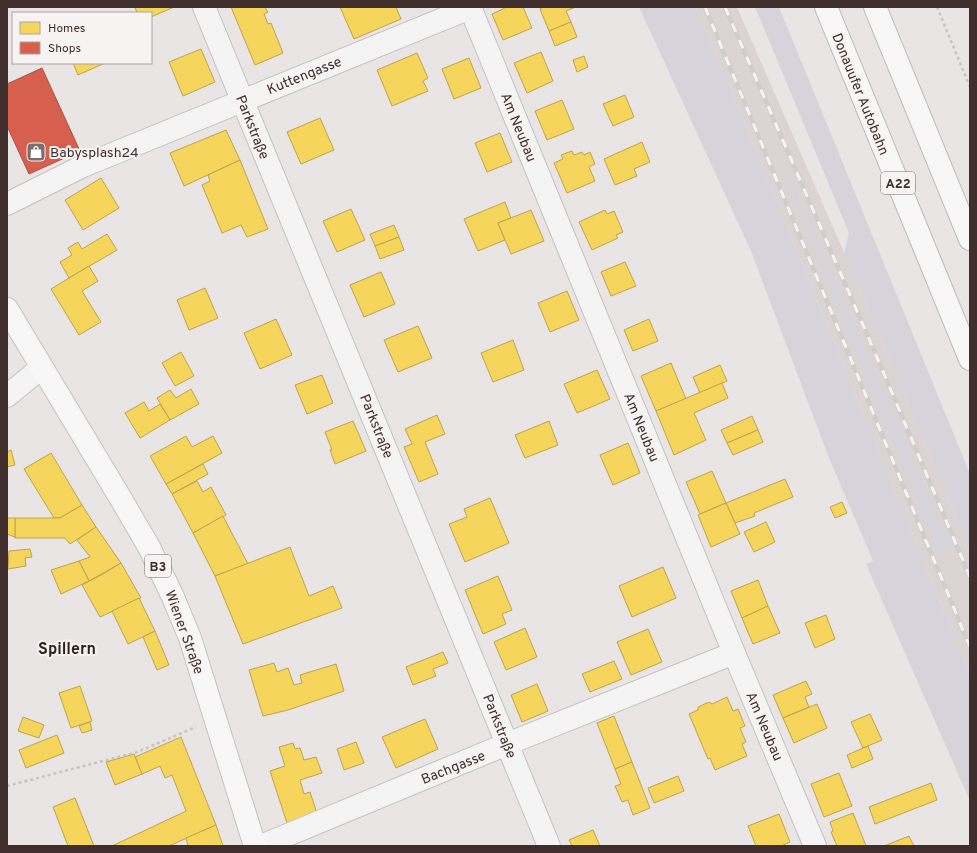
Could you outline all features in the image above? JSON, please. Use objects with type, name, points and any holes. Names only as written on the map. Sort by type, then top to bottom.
[{"type":"main road","name":"Donauufer Autobahn","points":[[826,7],[970,360]]},
{"type":"main road","points":[[875,7],[970,239]]},
{"type":"main road","name":"Wiener Straße","points":[[7,310],[137,527],[173,596],[190,638],[214,719],[255,846]]},
{"type":"street","name":"Parkstraße","points":[[204,7],[549,846]]},
{"type":"street","name":"Kuttengasse","points":[[7,204],[82,166],[470,8]]},
{"type":"street","name":"Am Neubau","points":[[470,8],[734,653],[815,846]]},
{"type":"street","points":[[7,396],[41,368]]},
{"type":"street","name":"Bachgasse","points":[[261,846],[507,744],[734,653]]},
{"type":"path","points":[[937,7],[970,87]]},
{"type":"path","points":[[7,786],[137,752],[214,719]]},
{"type":"shaded area","points":[[639,7],[695,7],[729,85],[970,676],[970,801],[866,564],[873,561],[829,458],[751,251]]},
{"type":"shaded area","points":[[695,7],[737,7],[863,296],[970,549],[970,676],[729,85]]},
{"type":"shaded area","points":[[755,7],[779,7],[970,474],[970,549],[863,296],[844,255],[849,233]]},
{"type":"shaded area","points":[[789,176],[951,546],[937,552],[786,177]]},
{"type":"building: Homes","points":[[135,7],[174,7],[152,17],[152,12],[137,12]]},
{"type":"building: Homes","points":[[231,7],[265,7],[268,12],[264,14],[268,24],[271,23],[283,53],[255,65]]},
{"type":"building: Homes","points":[[340,7],[396,7],[401,19],[354,39]]},
{"type":"building: Homes","points":[[507,7],[523,7],[532,28],[503,40],[492,14]]},
{"type":"building: Homes","points":[[544,7],[576,7],[566,11],[571,22],[549,31],[540,9]]},
{"type":"building: Homes","points":[[571,22],[577,37],[555,46],[549,31]]},
{"type":"building: Homes","points":[[201,49],[215,82],[183,96],[169,62]]},
{"type":"building: Homes","points":[[541,52],[553,81],[527,93],[514,63]]},
{"type":"building: Homes","points":[[417,53],[428,78],[423,81],[428,91],[392,106],[377,70]]},
{"type":"building: Homes","points":[[584,56],[588,67],[577,72],[573,60]]},
{"type":"building: Homes","points":[[469,58],[481,88],[454,99],[442,69]]},
{"type":"building: Homes","points":[[73,64],[103,64],[78,75]]},
{"type":"building: Homes","points":[[625,95],[634,117],[613,126],[603,104]]},
{"type":"building: Homes","points":[[562,100],[574,129],[547,140],[535,111]]},
{"type":"building: Homes","points":[[320,118],[334,150],[301,164],[287,132]]},
{"type":"building: Homes","points":[[226,130],[240,160],[184,186],[170,153]]},
{"type":"building: Homes","points":[[500,133],[512,162],[487,172],[475,143]]},
{"type":"building: Homes","points":[[642,142],[650,162],[634,169],[637,176],[615,185],[604,159]]},
{"type":"building: Homes","points":[[572,151],[574,155],[582,152],[584,155],[590,152],[595,164],[589,167],[595,181],[567,193],[554,163],[563,159],[561,155]]},
{"type":"building: Homes","points":[[240,160],[268,229],[247,237],[241,225],[222,233],[202,185],[210,181],[208,175]]},
{"type":"building: Homes","points":[[101,178],[119,208],[83,230],[65,200]]},
{"type":"building: Homes","points":[[505,202],[511,218],[498,223],[505,240],[478,251],[464,219]]},
{"type":"building: Homes","points":[[351,209],[365,240],[337,252],[323,221]]},
{"type":"building: Homes","points":[[531,210],[544,241],[511,254],[498,223]]},
{"type":"building: Homes","points":[[605,210],[607,214],[614,211],[623,232],[616,235],[618,238],[592,250],[579,222]]},
{"type":"building: Homes","points":[[394,225],[399,237],[375,246],[370,234]]},
{"type":"building: Homes","points":[[107,234],[117,250],[69,278],[60,262],[72,255],[68,248],[78,242],[82,249]]},
{"type":"building: Homes","points":[[399,237],[404,250],[380,259],[375,246]]},
{"type":"building: Homes","points":[[625,262],[636,286],[611,296],[601,272]]},
{"type":"building: Homes","points":[[89,266],[98,281],[82,291],[101,322],[79,335],[51,289]]},
{"type":"building: Homes","points":[[381,272],[395,304],[364,317],[350,285]]},
{"type":"building: Homes","points":[[205,288],[218,318],[189,330],[177,300]]},
{"type":"building: Homes","points":[[567,291],[579,320],[550,332],[538,303]]},
{"type":"building: Homes","points":[[276,319],[292,355],[260,369],[244,333]]},
{"type":"building: Homes","points":[[649,319],[658,341],[633,351],[624,330]]},
{"type":"building: Homes","points":[[418,326],[432,358],[398,372],[384,340]]},
{"type":"building: Homes","points":[[513,340],[524,370],[493,382],[481,353]]},
{"type":"building: Homes","points":[[181,352],[194,376],[175,386],[162,363]]},
{"type":"building: Homes","points":[[671,363],[686,399],[656,411],[641,376]]},
{"type":"building: Homes","points":[[720,365],[727,381],[700,393],[693,377]]},
{"type":"building: Homes","points":[[597,370],[610,399],[577,413],[564,384]]},
{"type":"building: Homes","points":[[322,375],[333,403],[307,414],[295,385]]},
{"type":"building: Homes","points":[[722,383],[728,398],[694,413],[706,440],[674,455],[656,411]]},
{"type":"building: Homes","points":[[191,389],[199,404],[170,420],[157,398],[170,390],[176,398]]},
{"type":"building: Homes","points":[[144,402],[149,411],[160,404],[170,420],[140,438],[125,413]]},
{"type":"building: Homes","points":[[437,415],[445,434],[425,442],[438,474],[419,482],[404,447],[412,444],[405,429]]},
{"type":"building: Homes","points":[[752,416],[758,430],[727,443],[721,430]]},
{"type":"building: Homes","points":[[353,421],[366,451],[335,464],[330,450],[332,450],[325,432]]},
{"type":"building: Homes","points":[[549,421],[558,445],[525,458],[515,435]]},
{"type":"building: Homes","points":[[758,430],[763,442],[733,455],[727,443]]},
{"type":"building: Homes","points":[[186,436],[192,447],[213,436],[222,453],[166,484],[150,456]]},
{"type":"building: Homes","points":[[628,443],[640,473],[613,485],[600,455]]},
{"type":"building: Homes","points":[[11,450],[15,465],[7,467],[7,452]]},
{"type":"building: Homes","points":[[51,453],[82,505],[60,518],[54,518],[24,469]]},
{"type":"building: Homes","points":[[203,464],[208,474],[172,494],[166,484]]},
{"type":"building: Homes","points":[[712,471],[726,503],[700,514],[686,482]]},
{"type":"building: Homes","points":[[785,479],[793,497],[754,513],[755,516],[735,523],[726,503]]},
{"type":"building: Homes","points":[[197,481],[203,492],[211,487],[226,515],[193,533],[172,494]]},
{"type":"building: Homes","points":[[490,498],[509,543],[465,562],[449,524],[467,517],[464,509]]},
{"type":"building: Homes","points":[[842,502],[847,513],[835,518],[830,507]]},
{"type":"building: Homes","points":[[726,503],[740,534],[711,547],[698,515]]},
{"type":"building: Homes","points":[[82,505],[96,527],[70,544],[65,538],[15,538],[15,518],[60,518]]},
{"type":"building: Homes","points":[[223,516],[248,564],[215,576],[193,533]]},
{"type":"building: Homes","points":[[7,518],[15,518],[15,537],[7,534]]},
{"type":"building: Homes","points":[[766,522],[775,542],[754,552],[744,532]]},
{"type":"building: Homes","points":[[96,527],[121,563],[89,581],[79,561],[90,557],[77,540]]},
{"type":"building: Homes","points":[[290,547],[309,596],[333,586],[342,608],[243,644],[215,576]]},
{"type":"building: Homes","points":[[30,549],[32,557],[25,558],[26,566],[8,569],[9,551]]},
{"type":"building: Homes","points":[[79,561],[89,581],[61,594],[51,570]]},
{"type":"building: Homes","points":[[121,563],[141,598],[100,617],[82,585]]},
{"type":"building: Homes","points":[[663,567],[676,598],[632,617],[619,586]]},
{"type":"building: Homes","points":[[498,576],[512,610],[502,614],[506,624],[483,634],[465,590]]},
{"type":"building: Homes","points":[[758,580],[768,606],[742,618],[731,591]]},
{"type":"building: Homes","points":[[139,598],[155,631],[128,644],[112,611]]},
{"type":"building: Homes","points":[[768,606],[780,633],[753,644],[742,618]]},
{"type":"building: Homes","points":[[826,615],[835,639],[815,648],[805,623]]},
{"type":"building: Homes","points":[[525,628],[537,657],[506,670],[494,642]]},
{"type":"building: Homes","points":[[648,629],[662,662],[631,675],[617,642]]},
{"type":"building: Homes","points":[[155,631],[169,665],[157,670],[143,637]]},
{"type":"building: Homes","points":[[443,652],[448,663],[433,669],[436,676],[413,685],[406,667]]},
{"type":"building: Homes","points":[[614,661],[622,679],[590,692],[582,674]]},
{"type":"building: Homes","points":[[274,663],[277,672],[288,668],[294,685],[302,683],[300,675],[336,664],[344,691],[288,710],[263,716],[249,670]]},
{"type":"building: Homes","points":[[806,681],[812,694],[805,697],[809,707],[783,718],[773,695]]},
{"type":"building: Homes","points":[[537,684],[548,711],[522,722],[511,695]]},
{"type":"building: Homes","points":[[80,686],[92,721],[71,728],[59,693]]},
{"type":"building: Homes","points":[[727,697],[733,711],[738,709],[745,726],[740,728],[746,742],[742,744],[747,756],[715,770],[710,758],[708,759],[689,714],[698,710],[698,707],[709,702],[712,704]]},
{"type":"building: Homes","points":[[817,704],[827,728],[794,743],[783,718]]},
{"type":"building: Homes","points":[[870,714],[882,740],[863,748],[851,722]]},
{"type":"building: Homes","points":[[614,716],[632,762],[615,769],[597,723]]},
{"type":"building: Homes","points":[[23,717],[44,725],[39,738],[18,731]]},
{"type":"building: Homes","points":[[425,719],[438,749],[396,768],[382,737]]},
{"type":"building: Homes","points":[[90,722],[92,730],[82,733],[79,726]]},
{"type":"building: Homes","points":[[57,735],[64,753],[26,768],[19,750]]},
{"type":"building: Homes","points":[[181,737],[216,825],[169,846],[112,846],[186,811],[172,775],[165,778],[160,766],[142,774],[135,757]]},
{"type":"building: Homes","points":[[356,742],[364,763],[344,770],[337,749]]},
{"type":"building: Homes","points":[[293,743],[295,749],[300,748],[304,760],[316,757],[322,773],[300,780],[304,794],[310,792],[317,813],[287,823],[270,771],[285,766],[279,747]]},
{"type":"building: Homes","points":[[868,746],[873,759],[852,768],[847,755]]},
{"type":"building: Homes","points":[[134,754],[142,774],[115,785],[106,762]]},
{"type":"building: Homes","points":[[632,762],[650,808],[633,815],[628,800],[622,802],[615,786],[621,784],[615,769]]},
{"type":"building: Homes","points":[[839,773],[852,806],[824,817],[811,784]]},
{"type":"building: Homes","points":[[678,776],[684,791],[654,803],[648,788]]},
{"type":"building: Homes","points":[[931,783],[937,800],[875,824],[869,807]]},
{"type":"building: Homes","points":[[75,798],[94,846],[68,846],[53,807]]},
{"type":"building: Homes","points":[[853,813],[866,846],[837,846],[831,832],[833,831],[830,822]]},
{"type":"building: Homes","points":[[779,814],[790,842],[781,846],[756,846],[748,826]]},
{"type":"building: Homes","points":[[216,825],[223,846],[188,846],[186,838]]},
{"type":"building: Homes","points":[[593,830],[600,846],[572,846],[569,840]]},
{"type":"building: Homes","points":[[909,836],[914,846],[884,846]]},
{"type":"building: Shops","points":[[42,68],[80,151],[29,174],[7,126],[7,84]]},
{"type":"railway","points":[[705,7],[970,647]]},
{"type":"railway","points":[[725,7],[876,355],[970,577]]},
{"type":"place","name":"Babysplash24","points":[[36,152]]},
{"type":"district","name":"Spillern","points":[[67,648]]}]
